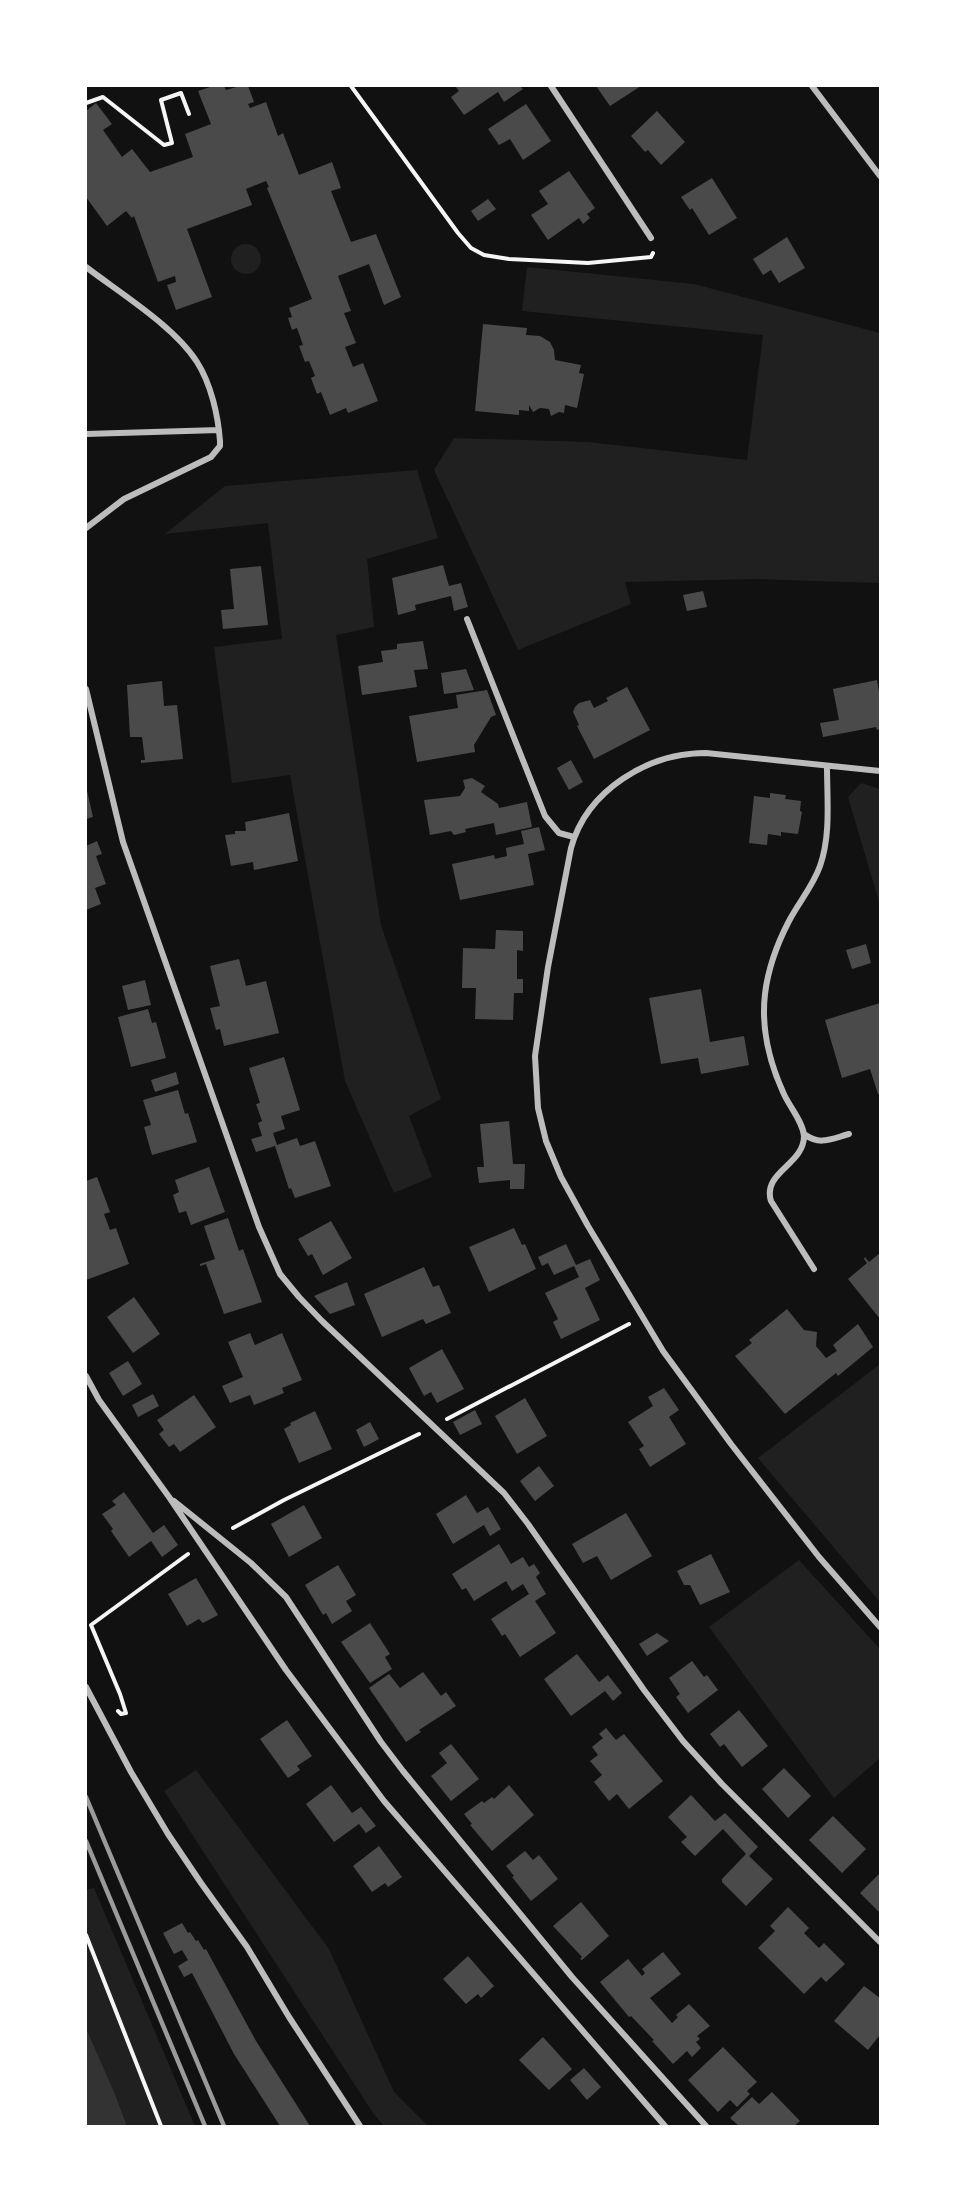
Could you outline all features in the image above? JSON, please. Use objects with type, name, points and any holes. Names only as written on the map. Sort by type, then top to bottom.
[{"type":"street","points":[[551,86],[651,238]]},
{"type":"street","points":[[812,86],[880,176]]},
{"type":"street","points":[[86,267],[161,324],[177,338],[197,362],[210,391],[219,430],[220,446],[211,457],[124,499],[86,528]]},
{"type":"street","points":[[86,434],[219,430]]},
{"type":"street","points":[[467,619],[545,816],[559,833],[574,837]]},
{"type":"street","points":[[86,689],[123,842],[259,1227],[274,1263],[305,1304],[473,1462],[516,1507],[644,1690],[695,1755],[880,1942]]},
{"type":"street","points":[[880,771],[706,753],[681,754],[667,757],[634,772],[607,791],[588,812],[574,837],[548,967],[537,1036],[534,1075],[538,1108],[546,1141],[561,1177],[641,1318],[678,1374],[731,1444],[819,1557],[880,1627]]},
{"type":"street","points":[[827,766],[825,848],[821,864],[808,892],[789,920],[773,957],[768,973],[764,1009],[768,1049],[773,1065],[783,1092],[804,1134],[813,1141],[849,1134]]},
{"type":"street","points":[[804,1134],[800,1153],[771,1182],[769,1193],[771,1201],[814,1269]]},
{"type":"street","points":[[86,1376],[99,1400],[169,1497],[286,1670],[384,1801],[665,2127]]},
{"type":"street","points":[[169,1497],[272,1581],[286,1597],[381,1742],[403,1771],[572,1977],[706,2127]]},
{"type":"street","points":[[86,1687],[131,1772],[168,1834],[247,1947],[360,2127]]},
{"type":"path","points":[[351,86],[458,233],[471,248],[484,255],[509,259],[588,263],[651,257],[654,251],[651,238]]},
{"type":"path","points":[[86,103],[103,97],[164,145],[172,143],[161,100],[181,93],[189,114]]},
{"type":"path","points":[[220,1537],[245,1520],[641,1318]]},
{"type":"path","points":[[114,1707],[121,1714],[126,1713],[91,1625],[201,1544]]},
{"type":"path","points":[[86,1935],[161,2127]]},
{"type":"shaded area","points":[[246,244],[257,248],[261,259],[257,270],[246,274],[235,270],[231,259],[235,248]]},
{"type":"shaded area","points":[[527,267],[694,284],[880,333],[880,583],[758,579],[625,582],[631,604],[518,650],[434,470],[454,438],[588,442],[747,460],[763,335],[522,311]]},
{"type":"shaded area","points":[[417,470],[438,538],[367,559],[374,627],[336,635],[381,925],[441,1099],[409,1116],[432,1177],[394,1193],[345,1081],[290,775],[232,783],[214,647],[282,639],[268,523],[165,534],[225,486]]},
{"type":"shaded area","points":[[861,783],[880,789],[880,905],[848,797]]},
{"type":"shaded area","points":[[880,1364],[880,1602],[758,1458]]},
{"type":"shaded area","points":[[799,1560],[880,1649],[880,1758],[834,1798],[709,1627]]},
{"type":"shaded area","points":[[196,1770],[329,1949],[394,2092],[428,2126],[384,2126],[373,2113],[164,1791]]},
{"type":"shaded area","points":[[94,1888],[195,2126],[127,2126],[86,2028],[86,1890]]},
{"type":"shaded area","points":[[86,2028],[115,2094],[127,2126],[86,2126]]},
{"type":"building","points":[[213,86],[224,86],[226,90],[248,86],[254,102],[248,104],[250,108],[266,102],[278,136],[283,133],[299,175],[332,162],[341,188],[331,191],[351,242],[376,234],[401,297],[384,305],[369,264],[338,276],[351,311],[344,313],[356,343],[345,347],[353,367],[363,363],[378,401],[348,413],[346,408],[330,415],[321,392],[317,394],[311,378],[315,376],[309,361],[305,362],[299,346],[303,345],[297,328],[292,330],[288,318],[292,317],[289,308],[312,299],[266,181],[246,189],[252,205],[187,229],[212,297],[176,310],[167,285],[176,282],[175,276],[158,282],[134,216],[132,218],[126,211],[107,226],[86,197],[86,111],[96,103],[112,124],[103,130],[122,157],[132,149],[150,172],[193,157],[185,134],[211,124],[198,91]]},
{"type":"building","points":[[455,86],[520,86],[523,89],[504,102],[498,92],[464,115],[451,97],[459,91]]},
{"type":"building","points":[[596,86],[641,86],[610,106]]},
{"type":"building","points":[[526,104],[551,141],[523,160],[510,139],[499,145],[488,129]]},
{"type":"building","points":[[657,111],[685,142],[661,165],[631,136]]},
{"type":"building","points":[[569,171],[595,208],[587,214],[590,218],[583,224],[579,218],[548,240],[531,215],[548,204],[539,191]]},
{"type":"building","points":[[712,178],[737,218],[709,235],[692,208],[690,210],[681,197]]},
{"type":"building","points":[[488,199],[496,209],[478,221],[471,211]]},
{"type":"building","points":[[787,237],[805,268],[779,283],[771,270],[763,275],[753,259]]},
{"type":"building","points":[[483,324],[527,328],[526,335],[540,336],[550,342],[555,360],[581,365],[579,373],[584,374],[577,408],[565,405],[564,413],[559,412],[551,416],[549,409],[540,408],[533,412],[529,405],[529,411],[519,410],[519,415],[475,411]]},
{"type":"building","points":[[443,565],[449,586],[461,583],[468,607],[454,611],[451,596],[415,605],[416,610],[398,615],[392,578]]},
{"type":"building","points":[[261,566],[268,625],[223,629],[221,610],[234,609],[230,569]]},
{"type":"building","points":[[703,591],[707,607],[687,611],[683,595]]},
{"type":"building","points":[[423,641],[428,669],[414,670],[417,687],[362,695],[358,666],[383,662],[381,651],[397,649],[397,644]]},
{"type":"building","points":[[466,669],[474,690],[444,694],[441,673]]},
{"type":"building","points":[[877,680],[880,697],[880,729],[877,730],[876,727],[823,737],[820,723],[839,720],[833,689]]},
{"type":"building","points":[[162,681],[164,706],[177,705],[183,759],[141,763],[141,760],[145,760],[142,737],[130,737],[127,685]]},
{"type":"building","points":[[627,687],[650,730],[594,759],[577,726],[579,725],[573,712],[575,707],[579,703],[590,700],[594,708],[608,701],[606,698]]},
{"type":"building","points":[[487,690],[496,715],[491,717],[474,745],[475,752],[417,762],[409,716],[458,708],[456,695]]},
{"type":"building","points":[[571,760],[583,782],[569,790],[557,768]]},
{"type":"building","points":[[472,778],[485,786],[481,792],[498,804],[499,808],[527,802],[532,827],[496,835],[494,823],[465,829],[466,832],[454,835],[451,831],[430,835],[424,800],[460,796],[465,788],[463,780]]},
{"type":"building","points":[[86,786],[93,817],[86,819]]},
{"type":"building","points":[[770,793],[786,795],[785,799],[801,801],[800,811],[802,812],[798,834],[781,832],[781,836],[768,834],[767,845],[749,843],[754,796],[770,798]]},
{"type":"building","points":[[289,813],[298,861],[254,870],[253,862],[231,866],[225,835],[235,834],[235,831],[246,831],[245,822]]},
{"type":"building","points":[[539,827],[545,850],[528,854],[534,885],[460,900],[452,864],[494,855],[495,859],[507,856],[506,848],[524,844],[521,831]]},
{"type":"building","points":[[97,841],[102,854],[96,856],[106,884],[95,888],[101,904],[86,910],[86,846]]},
{"type":"building","points":[[496,930],[523,931],[523,951],[517,950],[517,979],[523,979],[523,993],[514,993],[513,1020],[475,1019],[476,988],[462,988],[463,948],[495,949]]},
{"type":"building","points":[[866,944],[871,963],[852,969],[846,950]]},
{"type":"building","points":[[239,959],[246,986],[266,981],[279,1033],[224,1046],[220,1029],[216,1030],[210,1008],[220,1006],[210,966]]},
{"type":"building","points":[[145,980],[151,1005],[128,1010],[122,986]]},
{"type":"building","points":[[701,989],[710,1042],[744,1036],[749,1065],[701,1074],[698,1058],[661,1064],[649,998]]},
{"type":"building","points":[[880,1003],[880,1094],[878,1094],[870,1069],[842,1078],[825,1020]]},
{"type":"building","points":[[148,1009],[152,1023],[156,1022],[166,1058],[131,1067],[118,1017]]},
{"type":"building","points":[[284,1057],[300,1110],[281,1116],[285,1129],[273,1133],[277,1145],[297,1138],[300,1146],[315,1141],[331,1186],[295,1198],[291,1188],[289,1189],[275,1146],[256,1152],[251,1139],[262,1136],[258,1123],[262,1121],[256,1104],[260,1103],[249,1068]]},
{"type":"building","points":[[176,1072],[179,1084],[155,1092],[151,1080]]},
{"type":"building","points":[[178,1090],[197,1142],[152,1155],[144,1127],[151,1125],[143,1100]]},
{"type":"building","points":[[509,1121],[513,1164],[525,1164],[524,1189],[510,1189],[510,1180],[479,1183],[477,1167],[484,1167],[480,1124]]},
{"type":"building","points":[[209,1167],[225,1212],[191,1225],[186,1211],[179,1213],[173,1195],[179,1192],[175,1180]]},
{"type":"building","points":[[97,1177],[110,1212],[104,1214],[110,1230],[116,1228],[129,1264],[86,1280],[86,1181]]},
{"type":"building","points":[[228,1218],[239,1251],[243,1249],[262,1302],[224,1314],[206,1264],[200,1266],[200,1264],[215,1259],[204,1226]]},
{"type":"building","points":[[331,1221],[352,1258],[323,1275],[312,1254],[308,1256],[298,1239]]},
{"type":"building","points":[[514,1228],[522,1245],[525,1244],[536,1269],[489,1292],[469,1247]]},
{"type":"building","points":[[566,1244],[576,1265],[590,1259],[600,1280],[585,1288],[600,1320],[561,1339],[553,1322],[558,1319],[545,1293],[579,1277],[574,1266],[554,1275],[548,1263],[542,1266],[538,1257]]},
{"type":"building","points":[[880,1253],[880,1319],[848,1279],[867,1263],[865,1257],[869,1262]]},
{"type":"building","points":[[424,1267],[433,1287],[439,1285],[451,1313],[426,1324],[423,1319],[382,1337],[364,1294]]},
{"type":"building","points":[[347,1282],[355,1305],[330,1314],[314,1296]]},
{"type":"building","points":[[134,1297],[160,1334],[133,1353],[107,1317]]},
{"type":"building","points":[[787,1309],[804,1330],[817,1332],[816,1346],[826,1358],[837,1351],[833,1345],[858,1324],[873,1347],[838,1376],[836,1373],[785,1414],[735,1356],[752,1343],[749,1340]]},
{"type":"building","points":[[250,1333],[255,1345],[282,1333],[302,1380],[282,1388],[284,1393],[254,1405],[250,1395],[230,1403],[222,1386],[243,1377],[228,1342]]},
{"type":"building","points":[[442,1349],[464,1389],[437,1403],[431,1392],[424,1396],[409,1368]]},
{"type":"building","points":[[128,1361],[142,1384],[123,1396],[109,1373]]},
{"type":"building","points":[[664,1388],[679,1410],[669,1417],[686,1444],[650,1467],[639,1449],[644,1446],[628,1422],[653,1406],[648,1397]]},
{"type":"building","points":[[153,1394],[159,1406],[138,1417],[132,1405]]},
{"type":"building","points":[[194,1395],[216,1427],[180,1452],[174,1444],[169,1447],[159,1434],[164,1430],[157,1420]]},
{"type":"building","points":[[525,1398],[547,1436],[517,1454],[495,1416]]},
{"type":"building","points":[[475,1410],[482,1424],[460,1435],[453,1422]]},
{"type":"building","points":[[315,1411],[332,1449],[299,1463],[284,1429],[291,1425],[290,1423]]},
{"type":"building","points":[[370,1422],[379,1439],[364,1447],[356,1430]]},
{"type":"building","points":[[539,1466],[554,1486],[535,1501],[520,1481]]},
{"type":"building","points":[[124,1492],[153,1533],[164,1525],[178,1545],[162,1557],[151,1541],[129,1557],[102,1514],[116,1505],[112,1501]]},
{"type":"building","points":[[466,1495],[477,1513],[488,1507],[501,1529],[490,1536],[484,1525],[453,1544],[436,1514]]},
{"type":"building","points":[[304,1505],[322,1538],[289,1557],[271,1524]]},
{"type":"building","points":[[626,1513],[652,1556],[611,1580],[597,1556],[583,1563],[572,1544]]},
{"type":"building","points":[[499,1544],[511,1564],[523,1557],[529,1567],[534,1564],[540,1573],[536,1577],[546,1594],[535,1601],[556,1633],[520,1657],[505,1634],[502,1636],[491,1619],[529,1594],[523,1584],[512,1591],[506,1581],[474,1601],[466,1588],[462,1590],[452,1574]]},
{"type":"building","points":[[711,1554],[730,1592],[700,1605],[690,1585],[684,1585],[677,1571]]},
{"type":"building","points":[[338,1565],[356,1595],[346,1601],[352,1611],[332,1624],[326,1613],[323,1615],[305,1585]]},
{"type":"building","points":[[196,1578],[218,1615],[203,1623],[199,1619],[187,1626],[168,1594]]},
{"type":"building","points":[[370,1623],[390,1654],[385,1657],[392,1669],[370,1683],[341,1642]]},
{"type":"building","points":[[657,1633],[669,1641],[647,1656],[639,1644]]},
{"type":"building","points":[[577,1654],[599,1682],[608,1675],[622,1693],[613,1701],[605,1691],[571,1716],[544,1679]]},
{"type":"building","points":[[692,1661],[704,1677],[707,1675],[718,1690],[688,1713],[676,1697],[680,1694],[669,1678]]},
{"type":"building","points":[[423,1672],[441,1696],[446,1692],[456,1706],[419,1730],[421,1732],[406,1742],[369,1688],[389,1674],[400,1688]]},
{"type":"building","points":[[739,1710],[768,1746],[742,1767],[724,1744],[720,1747],[710,1734]]},
{"type":"building","points":[[287,1720],[312,1756],[297,1766],[300,1770],[288,1778],[260,1739]]},
{"type":"building","points":[[606,1728],[616,1740],[624,1734],[663,1781],[629,1809],[617,1794],[609,1801],[594,1782],[602,1775],[590,1761],[598,1755],[592,1747],[603,1738],[599,1734]]},
{"type":"building","points":[[451,1744],[479,1779],[451,1801],[431,1776],[447,1763],[439,1753]]},
{"type":"building","points":[[784,1768],[811,1796],[788,1818],[762,1789]]},
{"type":"building","points":[[331,1785],[352,1813],[361,1807],[376,1826],[366,1833],[359,1824],[334,1842],[306,1804]]},
{"type":"building","points":[[509,1785],[534,1815],[492,1851],[470,1825],[472,1824],[464,1814],[482,1801],[484,1803],[492,1797],[494,1799]]},
{"type":"building","points":[[691,1795],[715,1821],[725,1813],[758,1847],[749,1856],[773,1879],[746,1906],[722,1882],[722,1879],[746,1854],[723,1829],[695,1856],[681,1842],[687,1837],[668,1817]]},
{"type":"building","points":[[833,1816],[866,1849],[842,1873],[809,1840]]},
{"type":"building","points":[[379,1846],[402,1877],[388,1887],[385,1883],[372,1892],[353,1866]]},
{"type":"building","points":[[525,1851],[533,1860],[539,1855],[558,1879],[531,1901],[506,1866]]},
{"type":"building","points":[[880,1873],[880,1913],[860,1893]]},
{"type":"building","points":[[581,1902],[609,1936],[582,1960],[580,1959],[582,1957],[553,1926]]},
{"type":"building","points":[[788,1907],[809,1928],[804,1933],[819,1948],[824,1943],[845,1964],[826,1982],[821,1977],[804,1994],[758,1948],[775,1931],[770,1926]]},
{"type":"building","points":[[182,1923],[188,1933],[190,1932],[196,1941],[198,1940],[204,1950],[206,1949],[256,2041],[310,2126],[280,2126],[234,2054],[192,1973],[184,1977],[178,1966],[188,1960],[182,1950],[174,1954],[163,1933]]},
{"type":"building","points":[[663,1952],[681,1974],[650,1998],[672,2023],[678,2017],[676,2015],[689,2004],[710,2026],[697,2036],[700,2039],[696,2042],[701,2048],[692,2057],[687,2051],[673,2064],[600,1982],[628,1959],[642,1976],[645,1973],[642,1969]]},
{"type":"building","points":[[468,1956],[494,1986],[481,1998],[478,1994],[466,2004],[443,1979]]},
{"type":"building","points":[[864,1986],[880,1998],[880,2038],[879,2036],[868,2050],[834,2021]]},
{"type":"building","points":[[543,2037],[572,2069],[549,2090],[519,2060]]},
{"type":"building","points":[[723,2047],[757,2082],[747,2091],[750,2094],[737,2107],[730,2100],[718,2112],[688,2080]]},
{"type":"building","points":[[584,2068],[601,2087],[587,2100],[570,2080]]},
{"type":"building","points":[[772,2092],[800,2121],[794,2126],[739,2126],[730,2118],[752,2097],[759,2104]]},
{"type":"railway","points":[[86,1797],[224,2126]]},
{"type":"railway","points":[[86,1841],[205,2126]]}]
